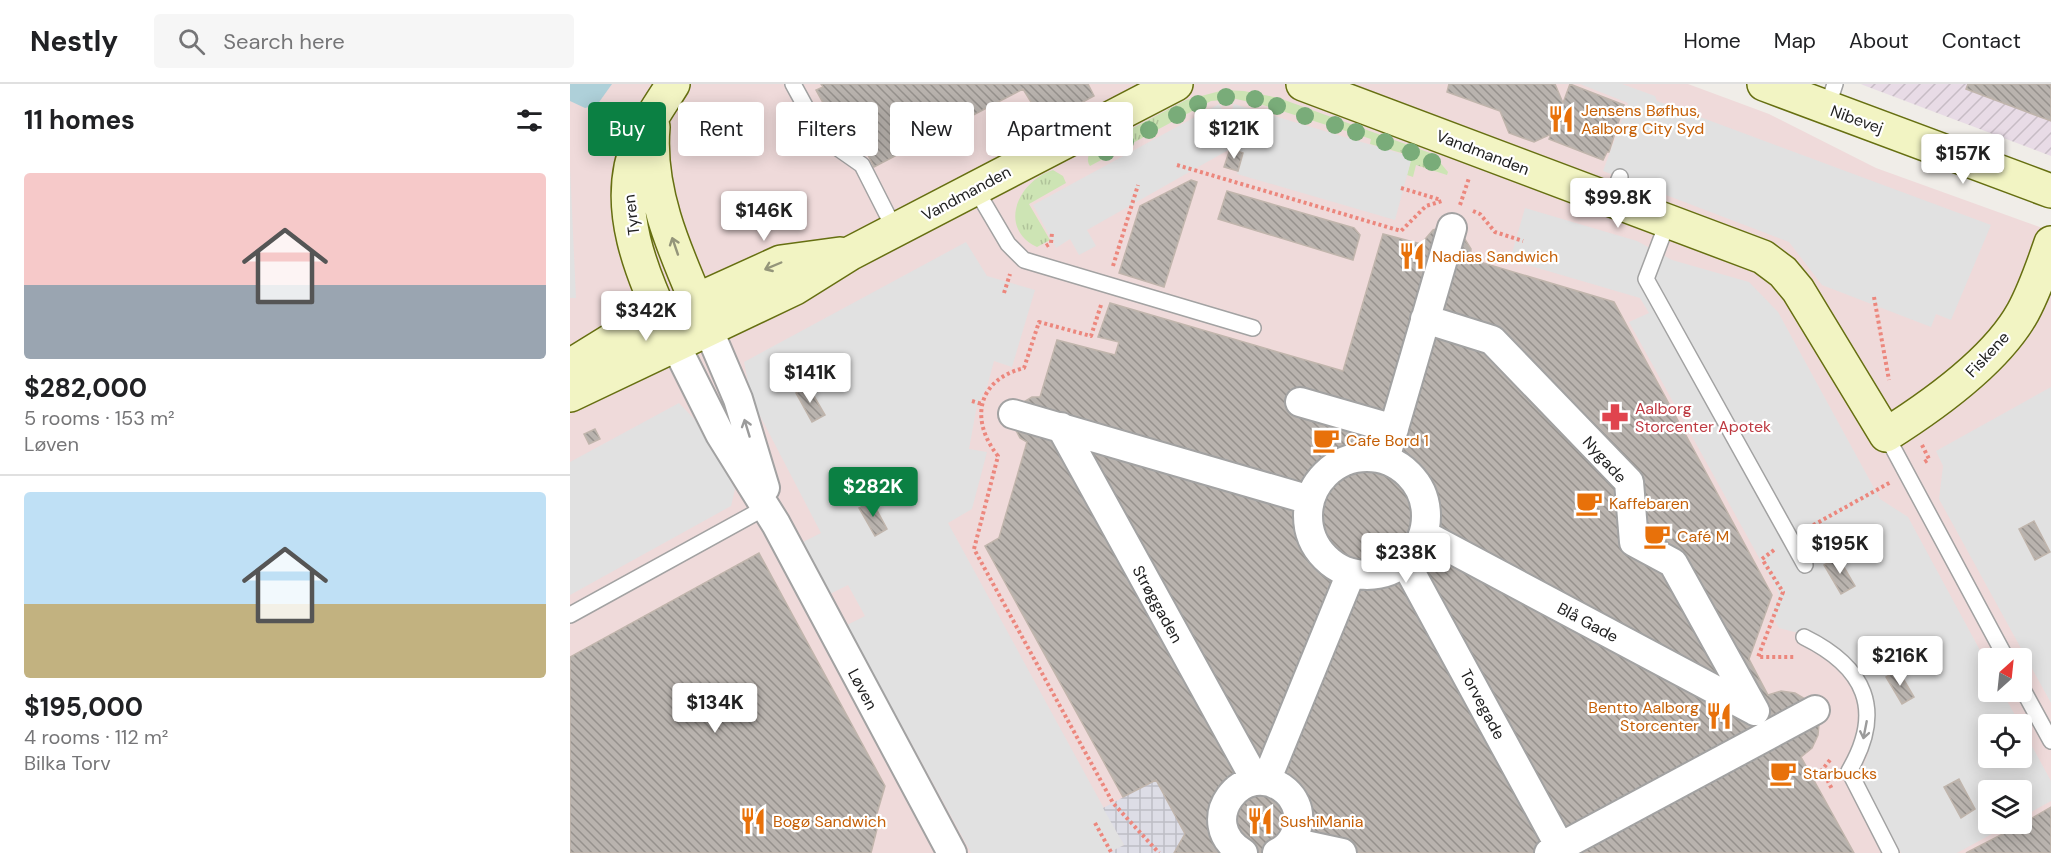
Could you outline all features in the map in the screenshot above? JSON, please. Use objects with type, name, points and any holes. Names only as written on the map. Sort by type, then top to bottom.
[{"type":"street","name":"Tyren","points":[[662,102],[673,84]]},
{"type":"street","name":"Vandmanden","points":[[570,395],[709,331],[795,288],[851,253],[1176,84]]},
{"type":"street","name":"Vandmanden","points":[[1303,84],[1478,149],[1615,188],[1668,221],[1763,257],[1784,272],[1798,290],[1886,435]]},
{"type":"street","name":"Nibevej","points":[[1764,84],[1831,96],[2051,191]]},
{"type":"street","name":"Tyren","points":[[634,156],[630,169],[627,201],[630,229],[662,316],[676,346]]},
{"type":"street","name":"Tyren","points":[[652,156],[652,169],[658,198],[709,331]]},
{"type":"street","points":[[1385,459],[1452,228]]},
{"type":"street","name":"Fiskene","points":[[1886,435],[1944,396],[1967,376],[2005,335],[2022,314],[2051,243]]},
{"type":"street","name":"Vandmanden","points":[[570,366],[620,335],[781,262],[851,253]]},
{"type":"street","name":"Nygade","points":[[1425,319],[1492,340],[1629,482],[1634,542],[1673,563],[1755,711]]},
{"type":"street","name":"Løven","points":[[709,331],[738,399],[770,512]]},
{"type":"street","name":"Løven","points":[[676,346],[720,434],[770,512],[952,853]]},
{"type":"street","points":[[1300,402],[1394,429]]},
{"type":"street","points":[[1013,414],[1310,500]]},
{"type":"street","name":"Strøggaden","points":[[1061,427],[1261,781]]},
{"type":"street","points":[[1366,457],[1385,459],[1401,468],[1415,480],[1423,496],[1427,514],[1425,532],[1417,548],[1406,562],[1389,572],[1370,575],[1351,573],[1335,566],[1321,553],[1312,537],[1308,519],[1310,500],[1318,483],[1331,469],[1347,460],[1366,457]]},
{"type":"street","name":"Blå Gade","points":[[1425,532],[1425,535],[1755,711]]},
{"type":"street","name":"Torvegade","points":[[1406,562],[1554,850]]},
{"type":"street","points":[[1261,781],[1351,573]]},
{"type":"street","points":[[1554,850],[1815,710]]},
{"type":"street","points":[[1226,848],[1222,814],[1226,802],[1243,784],[1261,781],[1279,785],[1296,804],[1297,830],[1284,847]]},
{"type":"street","points":[[1284,847],[1342,853]]},
{"type":"lane","points":[[793,84],[822,137],[862,165],[895,230]]},
{"type":"lane","points":[[975,189],[1008,244],[1024,260],[1253,328]]},
{"type":"lane","points":[[1668,221],[1646,279],[1805,565]]},
{"type":"lane","points":[[1886,435],[2001,648]]},
{"type":"lane","points":[[570,615],[770,512]]},
{"type":"lane","points":[[1804,637],[1841,659],[1860,686],[1865,698],[1868,722],[1862,746],[1850,771],[1891,853]]},
{"type":"lane","points":[[2030,702],[2051,741]]},
{"type":"path","points":[[1452,228],[1478,149]]},
{"type":"path","points":[[1177,165],[1401,231],[1426,206],[1442,201]]},
{"type":"path","points":[[1138,185],[1091,336],[1039,322],[1024,368],[1000,378],[985,397],[980,417],[981,430],[998,456],[974,549],[1113,803],[1159,853]]},
{"type":"path","points":[[1874,297],[1889,381]]},
{"type":"path","points":[[1095,823],[1111,852]]},
{"type":"shaded area","points":[[570,84],[1688,84],[1769,114],[1876,168],[2051,231],[2051,853],[570,853]]},
{"type":"shaded area","points":[[1580,84],[1622,84],[1655,96],[1657,101],[1991,225],[1951,320],[1936,314],[1931,327],[1822,285],[1789,242],[1603,171],[1628,103]]},
{"type":"shaded area","points":[[1861,84],[2051,84],[2051,156],[1863,85]]},
{"type":"shaded area","points":[[1219,104],[1228,120],[1234,104],[1412,157],[1395,220],[1237,174],[1243,153],[1230,149],[1087,230],[1096,246],[1079,255],[1070,239],[1056,248],[1033,205],[1123,156],[1133,156],[1133,151]]},
{"type":"shaded area","points":[[570,167],[576,298],[570,298]]},
{"type":"shaded area","points":[[1525,208],[1637,241],[1672,260],[1749,282],[1778,312],[1880,499],[1908,517],[1979,648],[1978,702],[2008,702],[2014,714],[1978,714],[1978,768],[2032,768],[2032,746],[2051,781],[2051,801],[2032,811],[2032,780],[1978,780],[1978,834],[1992,834],[1957,853],[1901,853],[1859,776],[1868,754],[1873,720],[1871,702],[1818,638],[1779,628],[1771,615],[1779,594],[1629,322],[1649,313],[1640,298],[1510,260]]},
{"type":"shaded area","points":[[966,242],[987,276],[1035,290],[1012,367],[994,361],[987,387],[977,405],[969,449],[987,452],[972,509],[948,523],[1124,845],[1108,853],[971,853],[847,625],[865,616],[848,585],[830,594],[803,542],[821,533],[757,410],[748,382],[744,362]]},
{"type":"shaded area","points":[[2051,387],[2051,703],[2032,668],[2032,648],[2021,648],[1939,499],[1943,466],[1936,451]]},
{"type":"shaded area","points":[[679,403],[699,424],[735,489],[731,506],[570,595],[570,462]]},
{"type":"shaded area","points":[[1156,780],[1185,834],[1174,853],[1108,853],[1124,845],[1103,808]]},
{"type":"green space","points":[[1224,90],[1244,91],[1279,98],[1433,154],[1448,172],[1447,175],[1416,165],[1413,177],[1407,175],[1412,156],[1370,144],[1371,139],[1263,105],[1236,99],[1211,101],[1133,143],[1133,128],[1186,100]]},
{"type":"green space","points":[[1088,156],[1109,156],[1090,166]]},
{"type":"green space","points":[[1053,170],[1063,176],[1066,183],[1029,204],[1050,240],[1037,247],[1025,239],[1018,228],[1015,217],[1017,206],[1022,194],[1030,184]]},
{"type":"water","points":[[570,84],[612,84],[599,102],[588,102],[588,107],[570,101]]},
{"type":"building","points":[[821,84],[1088,84],[1094,96],[1083,102],[1031,102],[1023,89],[998,102],[986,102],[986,108],[974,115],[974,102],[890,102],[890,156],[895,156],[874,167],[868,156],[878,156],[878,102],[823,102],[816,90],[823,87]]},
{"type":"building","name":"Jensens Bøfhus, Aalborg City Syd","points":[[1449,84],[1555,84],[1563,103],[1570,84],[1624,105],[1609,152],[1603,160],[1549,139],[1551,134],[1534,142],[1509,133],[1500,111],[1447,92]]},
{"type":"building","points":[[1968,84],[2051,84],[2051,121],[1966,89]]},
{"type":"building","points":[[1230,149],[1243,153],[1238,171],[1224,167]]},
{"type":"building","points":[[1191,180],[1197,182],[1164,287],[1119,273],[1140,206]]},
{"type":"building","points":[[1227,191],[1354,228],[1360,235],[1353,260],[1218,219]]},
{"type":"building","points":[[1443,227],[1461,233],[1471,249],[1470,259],[1614,302],[1772,595],[1749,659],[1768,695],[1781,691],[1795,693],[1807,700],[1815,710],[1819,724],[1818,735],[1812,748],[1801,757],[1854,853],[1174,853],[1185,834],[1156,780],[1123,797],[985,546],[999,538],[1027,442],[1020,438],[1012,423],[1017,406],[1032,397],[1040,397],[1057,340],[1115,355],[1119,342],[1098,337],[1110,303],[1343,371],[1383,234],[1421,244],[1433,230]]},
{"type":"building","points":[[808,386],[825,415],[812,422],[796,393]]},
{"type":"building","points":[[595,429],[600,439],[589,444],[584,434]]},
{"type":"building","points":[[872,501],[887,529],[875,536],[859,508]]},
{"type":"building","points":[[2034,521],[2050,552],[2035,560],[2019,529]]},
{"type":"building","points":[[759,553],[885,786],[873,827],[877,829],[871,853],[570,853],[570,657]]},
{"type":"building","points":[[1838,557],[1855,586],[1841,594],[1824,565]]},
{"type":"building","points":[[1898,670],[1914,697],[1902,704],[1886,677]]},
{"type":"building","points":[[1959,779],[1975,809],[1961,818],[1944,787]]},
{"type":"building","points":[[2051,807],[2051,853],[1966,853],[2003,834],[2032,834],[2032,818]]},
{"type":"place","name":"Jensens Bøfhus, Aalborg City Syd","points":[[1561,119]]},
{"type":"place","name":"Nadias Sandwich","points":[[1412,256]]},
{"type":"place","name":"Aalborg Storcenter Apotek","points":[[1615,417]]},
{"type":"place","name":"Cafe Bord 1","points":[[1326,440]]},
{"type":"place","name":"Kaffebaren","points":[[1589,503]]},
{"type":"place","name":"Café M","points":[[1657,536]]},
{"type":"place","name":"Bentto Aalborg Storcenter","points":[[1719,716]]},
{"type":"place","name":"Starbucks","points":[[1783,773]]},
{"type":"place","name":"Bogø Sandwich","points":[[753,821]]},
{"type":"place","name":"SushiMania","points":[[1260,821]]}]
